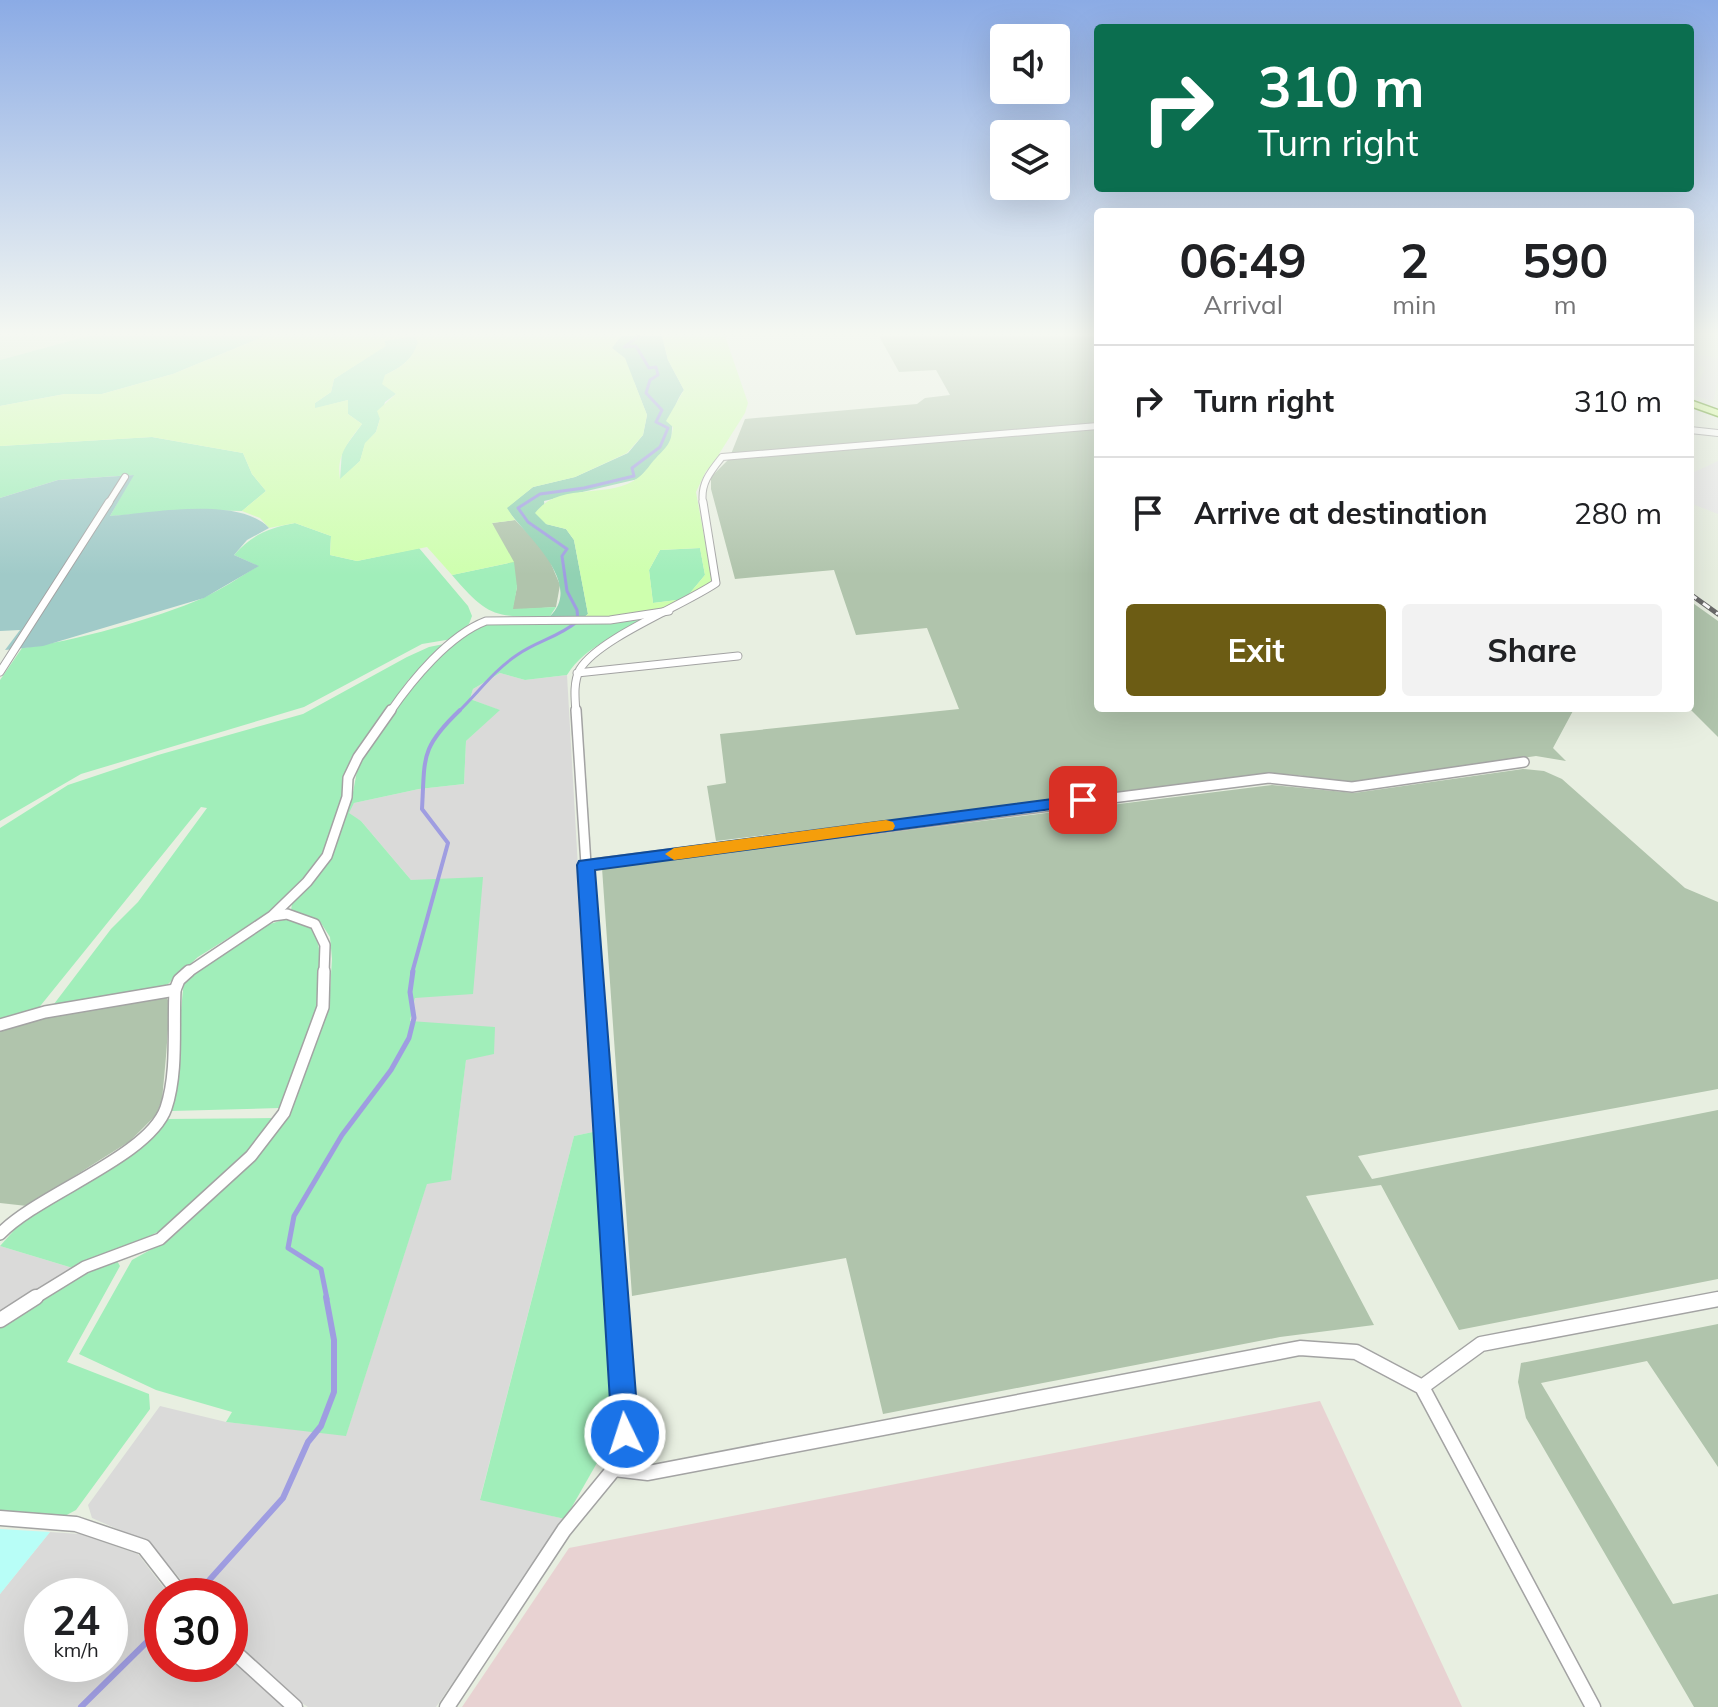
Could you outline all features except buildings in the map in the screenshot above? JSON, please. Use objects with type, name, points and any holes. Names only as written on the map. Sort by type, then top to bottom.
[{"type":"street","points":[[447,1707],[564,1530],[614,1469],[625,1434],[577,733],[577,673],[586,659],[603,647],[700,596],[716,583],[701,492],[709,473],[722,457],[1094,426]]},
{"type":"street","points":[[1694,430],[1718,433]]},
{"type":"street","points":[[0,672],[125,477]]},
{"type":"street","points":[[0,1234],[15,1218],[141,1139],[164,1114],[169,1090],[175,990],[179,980],[196,965],[272,916],[307,882],[327,856],[347,797],[348,778],[366,745],[412,681],[470,627],[503,619],[610,620],[672,611]]},
{"type":"street","points":[[577,673],[738,656]]},
{"type":"street","points":[[586,865],[1269,778],[1352,787],[1524,762]]},
{"type":"street","points":[[0,1320],[85,1267],[160,1239],[251,1156],[284,1113],[323,1007],[325,945],[315,924],[287,914],[272,916]]},
{"type":"street","points":[[0,1025],[45,1012],[175,990]]},
{"type":"street","points":[[1422,1387],[1481,1344],[1718,1299]]},
{"type":"street","points":[[614,1469],[648,1473],[1300,1348],[1356,1352],[1422,1387],[1593,1707]]},
{"type":"street","points":[[0,1518],[76,1524],[144,1547],[168,1578]]},
{"type":"street","points":[[248,1666],[295,1707]]},
{"type":"shaded area","points":[[350,416],[381,416],[376,432],[365,444],[360,461],[340,480],[342,451],[362,424]]},
{"type":"shaded area","points":[[647,416],[674,416],[671,444],[638,479],[544,501],[546,524],[566,529],[574,540],[588,614],[582,619],[550,616],[559,603],[560,589],[556,574],[537,544],[506,508],[533,487],[575,477],[628,453],[643,435]]},
{"type":"shaded area","points":[[783,416],[1094,416],[1094,712],[1572,712],[1553,748],[1566,761],[1536,756],[1349,783],[1273,774],[716,841],[707,786],[726,783],[720,734],[959,709],[927,628],[856,635],[834,570],[735,579],[711,489],[711,477],[729,459],[745,419]]},
{"type":"shaded area","points":[[152,437],[243,453],[252,474],[266,491],[242,511],[200,510],[110,516],[133,475],[58,480],[0,498],[0,446]]},
{"type":"shaded area","points":[[1718,461],[1718,514],[1694,505],[1694,472]]},
{"type":"shaded area","points":[[134,475],[110,516],[217,509],[255,518],[269,528],[247,540],[234,555],[259,566],[204,598],[43,646],[5,650],[20,630],[0,631],[0,498],[58,480]]},
{"type":"shaded area","points":[[515,520],[546,552],[560,585],[556,607],[512,610],[517,587],[492,523]]},
{"type":"shaded area","points":[[295,523],[331,536],[330,555],[357,561],[419,548],[468,606],[472,616],[469,624],[452,639],[422,644],[304,707],[81,774],[0,821],[0,680],[22,648],[114,628],[203,598],[258,566],[234,555],[247,542],[269,530]]},
{"type":"shaded area","points":[[700,548],[705,575],[685,599],[653,603],[649,570],[660,550]]},
{"type":"shaded area","points":[[514,562],[517,587],[513,609],[556,607],[550,616],[494,612],[484,607],[452,575]]},
{"type":"shaded area","points":[[1694,604],[1718,621],[1718,737],[1693,712]]},
{"type":"shaded area","points":[[656,616],[595,647],[567,675],[525,680],[500,673],[473,689],[470,699],[500,710],[466,741],[464,784],[419,789],[354,803],[349,813],[361,821],[411,880],[483,877],[473,994],[415,998],[410,1021],[495,1027],[494,1054],[466,1060],[451,1180],[427,1184],[346,1436],[226,1422],[232,1412],[156,1390],[79,1354],[132,1260],[170,1239],[207,1205],[288,1116],[329,1007],[332,959],[330,937],[319,920],[291,910],[292,904],[332,856],[352,798],[359,760],[415,681],[471,629],[486,623],[553,620],[582,624]]},
{"type":"shaded area","points":[[449,643],[425,668],[409,679],[351,758],[343,780],[343,801],[323,857],[278,907],[198,957],[168,984],[146,993],[54,1004],[111,929],[138,902],[207,808],[201,807],[37,1010],[0,1022],[0,828],[68,785],[158,755],[303,714],[407,657],[429,647]]},
{"type":"shaded area","points":[[500,673],[525,680],[567,675],[593,1132],[574,1136],[480,1499],[565,1519],[436,1707],[308,1707],[280,1689],[248,1654],[248,1578],[180,1578],[147,1542],[92,1518],[88,1505],[160,1406],[226,1422],[346,1435],[427,1183],[451,1179],[466,1059],[495,1028],[410,1022],[415,998],[411,880],[361,821],[348,814],[354,803],[419,789],[464,784],[466,741],[499,710],[470,699],[473,689]]},
{"type":"shaded area","points":[[1523,769],[1544,771],[1562,779],[1685,888],[1718,902],[1718,1089],[1358,1156],[1372,1179],[1718,1110],[1718,1279],[1459,1330],[1381,1185],[1306,1196],[1374,1325],[1280,1337],[883,1414],[846,1258],[632,1296],[602,868],[1272,785],[1354,793]]},
{"type":"shaded area","points":[[288,919],[312,926],[319,947],[321,970],[319,994],[307,1043],[279,1108],[171,1111],[184,980],[247,935]]},
{"type":"shaded area","points":[[166,997],[170,1003],[166,1056],[162,1100],[156,1115],[130,1141],[27,1206],[0,1203],[0,1028],[44,1016]]},
{"type":"shaded area","points":[[274,1118],[274,1123],[220,1185],[159,1231],[122,1252],[76,1269],[0,1246],[25,1218],[165,1119]]},
{"type":"shaded area","points":[[593,1132],[614,1433],[565,1519],[480,1500],[574,1136]]},
{"type":"shaded area","points":[[0,1246],[76,1269],[0,1317]]},
{"type":"shaded area","points":[[116,1259],[120,1266],[67,1362],[149,1394],[150,1409],[76,1510],[61,1518],[0,1512],[0,1327],[79,1273]]},
{"type":"shaded area","points":[[1718,1324],[1718,1467],[1647,1361],[1541,1383],[1673,1604],[1718,1594],[1718,1707],[1694,1707],[1526,1418],[1518,1382],[1521,1363]]},
{"type":"shaded area","points":[[1320,1401],[1462,1707],[462,1707],[569,1548]]},
{"type":"shaded area","points":[[0,1529],[50,1532],[0,1594]]},
{"type":"shaded area","points":[[50,1532],[80,1534],[138,1554],[156,1578],[144,1578],[144,1682],[248,1682],[248,1674],[289,1707],[0,1707],[0,1594]]},
{"type":"sand","points":[[0,416],[350,416],[362,424],[342,456],[340,479],[360,461],[365,443],[376,432],[379,416],[647,416],[643,435],[627,453],[575,477],[533,487],[507,508],[515,520],[492,523],[514,562],[452,575],[427,547],[357,561],[330,555],[331,536],[295,523],[269,528],[260,518],[242,511],[266,491],[252,474],[243,453],[152,437],[0,446]]},
{"type":"sand","points":[[669,416],[743,416],[719,454],[722,456],[706,471],[696,492],[712,580],[703,590],[690,598],[673,605],[634,614],[582,619],[588,614],[574,540],[566,529],[546,524],[535,513],[545,503],[558,497],[614,488],[639,477],[670,441],[673,427],[666,421]],"holes":[[[700,548],[705,575],[685,599],[653,603],[649,570],[660,550]]]},
{"type":"waterway","points":[[458,712],[508,661],[578,621],[577,610],[567,591],[562,556],[567,549],[528,522],[518,508],[540,494],[634,476],[632,468],[660,447],[668,428],[656,422],[659,416]]},
{"type":"waterway","points":[[412,973],[448,843],[422,809],[425,765],[431,744],[458,712]]},
{"type":"waterway","points":[[327,1299],[321,1269],[288,1248],[294,1216],[342,1135],[391,1070],[409,1038],[414,1018],[410,992],[413,971]]},
{"type":"waterway","points":[[211,1578],[283,1498],[308,1442],[321,1426],[334,1392],[334,1340],[326,1297]]},
{"type":"waterway","points":[[81,1707],[144,1645]]},
{"type":"railway","points":[[1694,597],[1718,614]]},
{"type":"slow traffic","points":[[674,854],[886,826]]},
{"type":"route","points":[[625,1434],[586,865],[1083,800]]}]
